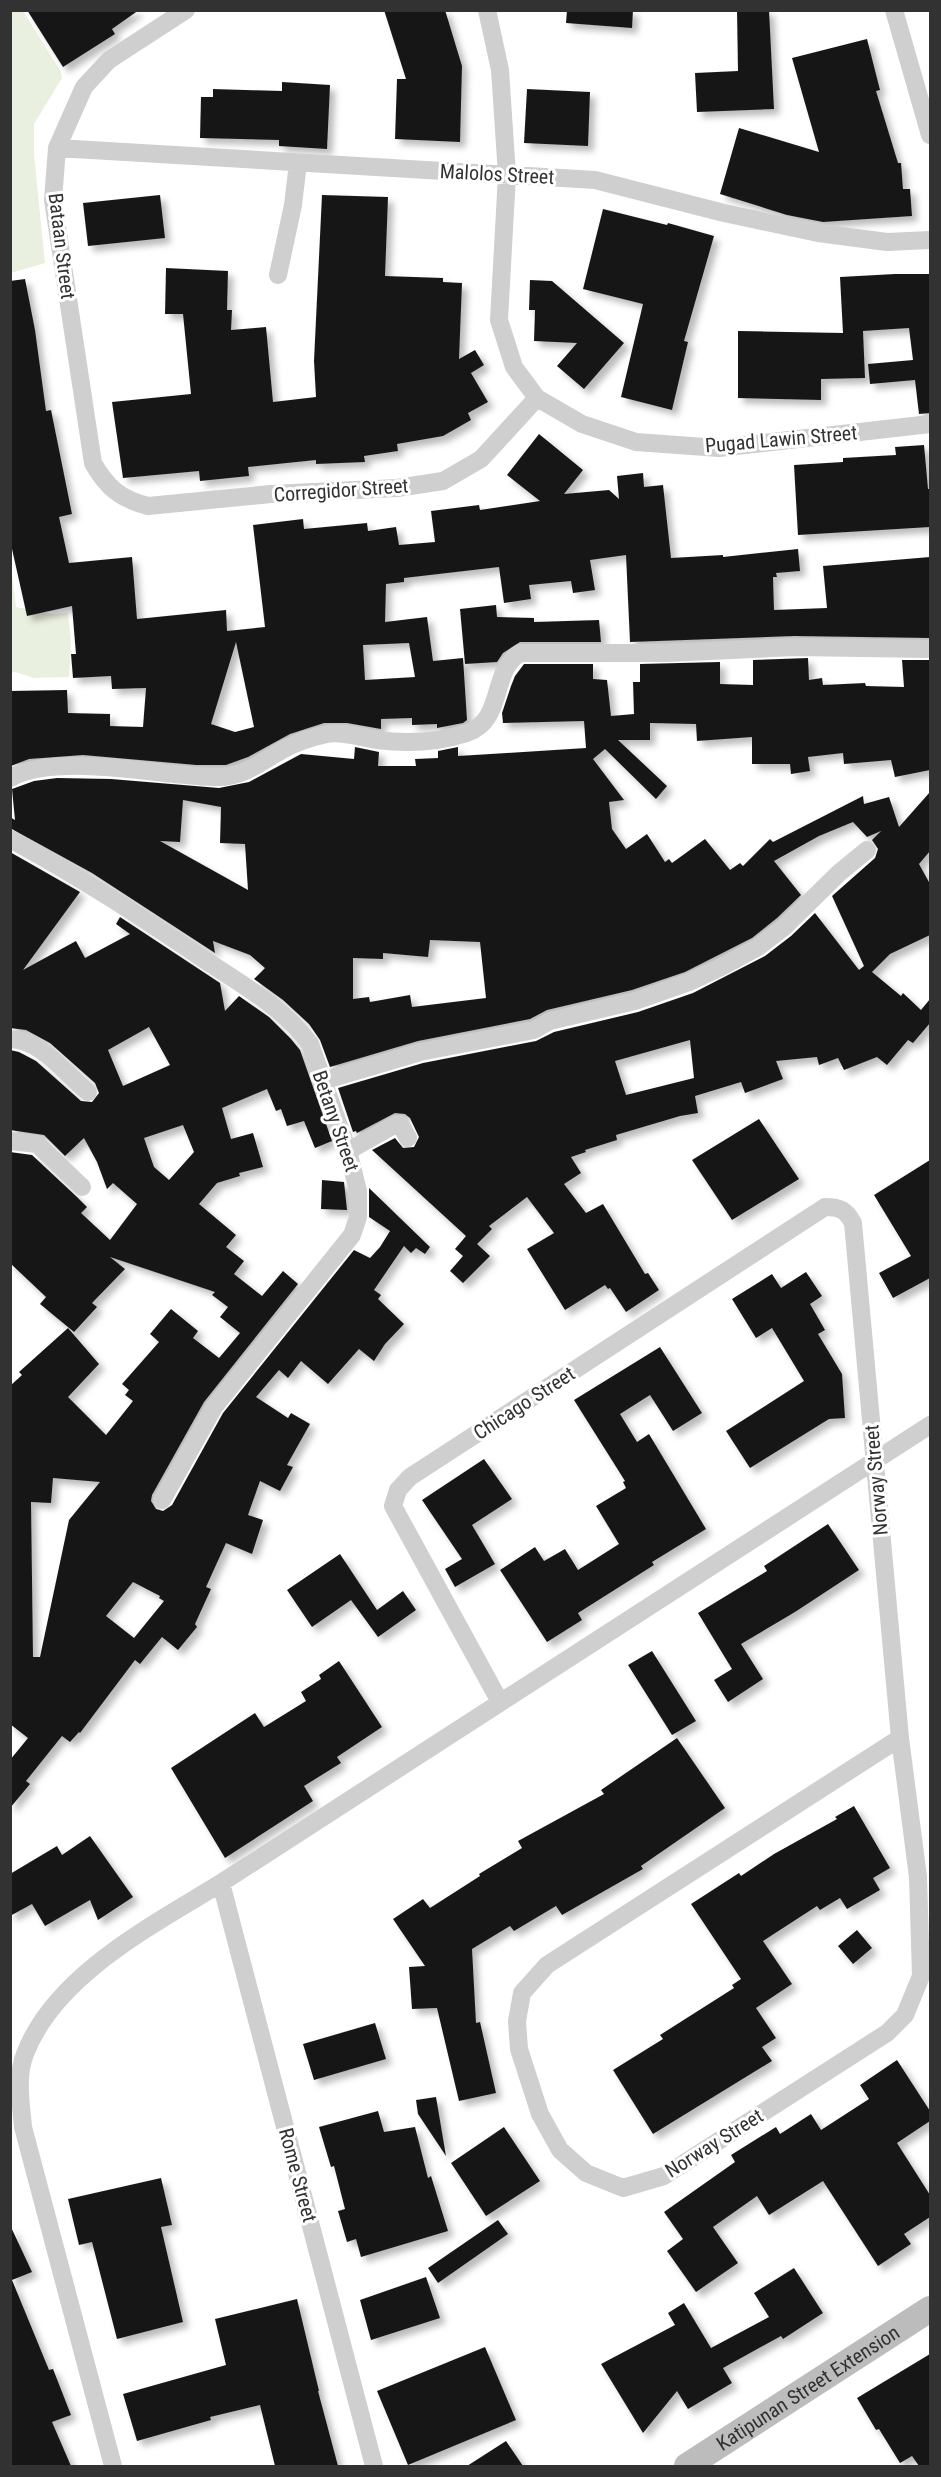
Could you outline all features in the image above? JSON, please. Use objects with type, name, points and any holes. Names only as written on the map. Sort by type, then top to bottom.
[{"type":"street","name":"Bataan Street","points":[[116,494],[103,481],[93,463],[53,200],[57,148],[84,87],[110,60],[186,10]]},
{"type":"street","name":"Pugad Lawin Street","points":[[487,10],[500,70],[507,175],[500,320],[514,367],[537,398],[582,424],[636,442],[719,448],[930,424]]},
{"type":"street","points":[[894,10],[930,135]]},
{"type":"street","name":"Malolos Street","points":[[57,148],[595,180],[724,213],[818,233],[887,242],[930,240]]},
{"type":"street","points":[[278,275],[293,205],[298,164]]},
{"type":"street","name":"Corregidor Street","points":[[116,494],[130,502],[148,506],[271,494],[397,488],[443,481],[481,459],[537,398]]},
{"type":"street","points":[[10,778],[21,772],[60,768],[114,768],[220,777],[244,773],[285,748],[330,733],[379,741],[429,742],[470,732],[486,720],[493,707],[503,670],[510,659],[520,653],[668,653],[794,647],[930,648]]},
{"type":"street","name":"Betany Street","points":[[10,839],[112,897],[252,991],[301,1030],[310,1044],[348,1151],[358,1191],[358,1217],[352,1235],[214,1407],[162,1500]]},
{"type":"street","points":[[322,1081],[420,1053],[534,1030],[550,1021],[634,1001],[689,982],[758,947],[784,927],[838,873],[867,850]]},
{"type":"street","points":[[10,1039],[22,1040],[38,1048],[88,1092]]},
{"type":"street","points":[[348,1151],[396,1124],[400,1124],[408,1138]]},
{"type":"street","points":[[10,1142],[37,1144],[81,1187]]},
{"type":"street","name":"Chicago Street","points":[[500,1702],[393,1506],[398,1490],[410,1477],[825,1207],[840,1208],[847,1212],[853,1223]]},
{"type":"street","name":"Norway Street","points":[[853,1223],[900,1738],[918,1877],[921,1976],[905,2015],[887,2033],[664,2176],[623,2188],[586,2173],[560,2150],[540,2114],[519,2049],[517,2021],[522,1993],[547,1965],[900,1738]]},
{"type":"street","points":[[113,2466],[23,2127],[20,2092],[24,2056],[40,2025],[64,1996],[110,1952],[221,1883],[930,1425]]},
{"type":"street","name":"Rome Street","points":[[221,1883],[374,2466]]},
{"type":"street","name":"Katipunan Street Extension","points":[[687,2466],[930,2309]]},
{"type":"green space","points":[[10,11],[23,11],[61,72],[62,78],[34,124],[34,155],[45,263],[11,273]]},
{"type":"green space","points":[[10,559],[16,607],[52,614],[68,613],[71,642],[69,677],[34,678],[15,672],[11,673]]},
{"type":"building","points":[[27,10],[139,10],[112,29],[115,34],[63,67]]},
{"type":"building","points":[[384,10],[445,10],[462,66],[460,142],[395,139],[397,79],[406,79]]},
{"type":"building","points":[[567,10],[633,10],[632,28],[566,23]]},
{"type":"building","points":[[737,10],[769,10],[774,109],[697,112],[695,73],[738,71]]},
{"type":"building","points":[[867,39],[880,90],[876,91],[898,163],[901,163],[903,189],[910,189],[912,216],[823,222],[787,215],[720,194],[739,128],[819,152],[792,58]]},
{"type":"building","points":[[282,82],[330,85],[327,149],[279,146],[279,140],[200,138],[201,97],[213,97],[213,89],[282,91]]},
{"type":"building","points":[[527,89],[590,92],[588,146],[524,143]]},
{"type":"building","points":[[160,195],[165,238],[88,246],[83,203]]},
{"type":"building","points":[[322,195],[388,197],[385,276],[443,278],[443,282],[462,283],[459,359],[475,350],[484,365],[471,373],[488,402],[468,413],[471,420],[443,436],[397,444],[398,451],[364,456],[365,462],[316,464],[316,460],[248,467],[249,476],[200,481],[199,471],[123,478],[112,402],[191,394],[183,314],[165,314],[166,268],[228,271],[227,310],[232,310],[231,330],[266,327],[273,402],[316,397],[314,361]]},
{"type":"building","points":[[603,209],[714,236],[684,341],[688,342],[672,410],[621,397],[643,304],[583,289]]},
{"type":"building","points":[[930,274],[930,413],[919,414],[915,380],[870,384],[868,364],[913,360],[909,328],[863,331],[865,378],[821,379],[821,400],[738,398],[738,331],[843,333],[840,277]]},
{"type":"building","points":[[25,279],[35,330],[46,411],[51,410],[72,514],[59,517],[69,563],[132,557],[137,619],[226,610],[227,631],[265,627],[253,525],[303,519],[304,529],[367,523],[368,531],[396,527],[399,545],[435,542],[431,511],[479,505],[480,510],[540,501],[507,475],[539,434],[583,470],[564,494],[609,490],[619,499],[617,476],[643,473],[644,487],[663,485],[671,558],[723,555],[723,557],[798,549],[800,571],[776,573],[777,577],[773,577],[774,610],[827,608],[823,566],[930,557],[930,638],[794,636],[630,642],[626,555],[590,560],[595,590],[573,593],[571,581],[529,585],[531,599],[504,603],[499,567],[404,578],[404,582],[386,584],[385,622],[427,617],[433,661],[463,658],[467,720],[463,723],[437,728],[437,724],[412,725],[412,718],[381,719],[381,729],[347,723],[324,723],[290,734],[248,757],[226,765],[196,765],[83,755],[29,759],[11,766],[10,691],[67,690],[68,713],[110,714],[110,726],[143,727],[146,688],[112,689],[111,676],[73,678],[71,654],[76,654],[72,606],[27,616],[10,540],[10,281]],"holes":[[[236,642],[254,727],[235,732],[211,724]],[[409,643],[415,677],[365,680],[363,645]]]},
{"type":"building","points":[[530,280],[552,281],[624,343],[584,389],[557,366],[577,343],[534,341],[535,310],[529,310]]},
{"type":"building","points":[[924,445],[928,489],[930,489],[930,527],[798,535],[794,465],[843,462],[843,458],[896,455],[895,447]]},
{"type":"building","points":[[496,605],[497,617],[534,618],[534,622],[599,620],[601,642],[520,642],[503,653],[497,662],[465,664],[460,609]]},
{"type":"building","points":[[808,658],[809,680],[822,678],[823,685],[865,683],[866,686],[904,687],[902,660],[930,660],[930,770],[895,777],[891,760],[844,764],[843,753],[808,757],[810,771],[791,774],[790,764],[752,764],[752,737],[697,741],[696,724],[650,723],[650,740],[618,740],[667,786],[656,799],[605,749],[593,759],[624,800],[609,802],[612,829],[626,849],[647,834],[665,862],[669,859],[672,863],[705,839],[730,870],[740,863],[743,866],[770,839],[773,842],[863,796],[864,804],[889,797],[899,827],[930,792],[930,851],[919,864],[930,884],[930,935],[890,954],[872,972],[901,996],[903,993],[921,1010],[930,999],[930,1023],[913,1043],[908,1040],[887,1065],[877,1057],[844,1070],[838,1058],[819,1065],[817,1057],[776,1061],[783,1079],[745,1093],[741,1082],[695,1096],[698,1113],[616,1135],[617,1140],[571,1157],[581,1173],[564,1184],[586,1213],[603,1204],[645,1274],[648,1273],[659,1290],[626,1312],[610,1288],[608,1289],[605,1285],[565,1310],[527,1249],[554,1233],[527,1197],[489,1226],[492,1229],[477,1244],[490,1256],[463,1283],[450,1271],[463,1256],[455,1249],[466,1236],[372,1150],[395,1138],[403,1148],[414,1147],[419,1137],[410,1118],[405,1114],[395,1113],[357,1133],[353,1132],[338,1088],[423,1063],[536,1041],[554,1032],[638,1012],[693,993],[765,956],[815,913],[859,970],[864,966],[832,896],[875,858],[878,849],[872,840],[881,831],[867,837],[853,822],[819,836],[774,861],[801,895],[752,938],[685,972],[632,990],[547,1010],[530,1019],[418,1041],[330,1067],[320,1040],[309,1024],[283,1000],[254,979],[265,968],[250,955],[213,941],[215,953],[92,873],[10,828],[10,817],[15,820],[12,789],[34,781],[57,778],[111,779],[219,788],[249,782],[301,754],[354,759],[355,747],[379,752],[378,766],[416,766],[415,759],[438,758],[438,751],[458,747],[458,756],[586,748],[584,721],[503,723],[502,713],[511,686],[524,664],[593,664],[593,679],[607,680],[611,716],[634,714],[633,682],[640,682],[640,664],[720,662],[720,684],[753,685],[753,660]],"holes":[[[183,800],[221,807],[220,843],[245,844],[248,890],[160,841],[180,842]],[[430,940],[480,942],[486,998],[412,1007],[410,995],[370,1002],[369,997],[353,999],[353,958],[383,959],[383,953],[428,957]],[[690,1040],[694,1078],[626,1095],[615,1061]]]},
{"type":"building","points":[[10,852],[80,892],[23,970],[76,941],[85,958],[130,934],[116,924],[120,917],[220,983],[225,1011],[239,996],[269,1017],[291,1039],[300,1050],[332,1141],[315,1148],[304,1121],[287,1126],[281,1109],[276,1111],[267,1089],[222,1108],[231,1139],[253,1133],[263,1167],[239,1173],[240,1176],[217,1183],[199,1204],[236,1235],[226,1247],[244,1261],[234,1274],[262,1296],[283,1271],[298,1284],[204,1402],[152,1495],[151,1501],[156,1509],[163,1511],[172,1505],[223,1413],[354,1250],[370,1258],[380,1247],[390,1231],[369,1217],[369,1188],[430,1247],[425,1254],[416,1248],[411,1253],[404,1246],[374,1290],[381,1295],[378,1299],[404,1324],[385,1344],[374,1361],[359,1349],[328,1384],[301,1361],[288,1378],[279,1370],[256,1397],[288,1418],[291,1413],[310,1424],[287,1465],[293,1467],[280,1491],[260,1481],[248,1515],[263,1520],[252,1554],[226,1543],[206,1587],[211,1589],[195,1624],[197,1627],[178,1650],[162,1637],[140,1664],[135,1660],[80,1733],[70,1742],[62,1736],[26,1781],[30,1784],[10,1808],[10,1760],[28,1738],[10,1724],[10,1386],[22,1375],[19,1372],[68,1328],[99,1364],[68,1397],[106,1435],[133,1401],[125,1395],[129,1390],[122,1384],[159,1342],[150,1334],[171,1309],[198,1331],[193,1338],[219,1358],[240,1333],[220,1317],[228,1307],[212,1295],[215,1292],[110,1257],[125,1269],[92,1303],[97,1307],[74,1332],[40,1304],[46,1297],[10,1263],[10,1152],[32,1155],[87,1207],[81,1213],[110,1240],[137,1204],[113,1183],[107,1189],[97,1162],[84,1138],[65,1156],[44,1135],[10,1130],[10,1050],[36,1061],[81,1101],[92,1102],[99,1093],[95,1083],[50,1043],[26,1030],[10,1028]],"holes":[[[149,1027],[170,1065],[123,1086],[108,1050]],[[183,1125],[194,1152],[169,1180],[154,1167],[144,1138]],[[53,1478],[100,1482],[69,1520],[40,1657],[33,1657],[31,1502],[51,1503]],[[133,1582],[160,1596],[159,1598],[164,1601],[134,1638],[106,1616]]]},
{"type":"building","points":[[759,1119],[799,1179],[732,1220],[692,1160]]},
{"type":"building","points":[[930,1160],[930,1278],[893,1298],[879,1273],[911,1256],[874,1195]]},
{"type":"building","points":[[322,1180],[344,1182],[347,1210],[321,1209]]},
{"type":"building","points":[[806,1272],[822,1296],[810,1304],[825,1330],[818,1334],[842,1374],[845,1418],[829,1419],[750,1468],[726,1431],[804,1381],[772,1328],[756,1338],[732,1299],[772,1274],[781,1288]]},
{"type":"building","points":[[660,1347],[702,1413],[673,1431],[650,1395],[620,1414],[637,1442],[649,1434],[706,1529],[652,1562],[654,1565],[578,1613],[582,1620],[547,1642],[500,1570],[535,1547],[544,1561],[565,1549],[578,1570],[619,1544],[596,1506],[626,1488],[623,1482],[625,1481],[574,1400]]},
{"type":"building","points":[[484,1459],[512,1499],[472,1525],[495,1564],[455,1587],[445,1569],[462,1559],[422,1500]]},
{"type":"building","points":[[828,1524],[859,1570],[741,1644],[763,1679],[728,1702],[714,1680],[732,1669],[698,1613],[767,1571],[764,1566]]},
{"type":"building","points":[[340,1554],[377,1610],[403,1591],[416,1610],[378,1637],[351,1600],[312,1627],[287,1590]]},
{"type":"building","points":[[652,1651],[696,1721],[672,1735],[628,1665]]},
{"type":"building","points":[[339,1661],[382,1727],[337,1757],[341,1763],[304,1786],[313,1801],[225,1858],[171,1768],[255,1713],[264,1727],[306,1701],[301,1692],[321,1679],[319,1675]]},
{"type":"building","points":[[677,1738],[725,1808],[641,1866],[643,1869],[562,1915],[556,1906],[514,1931],[510,1926],[472,1949],[476,2023],[480,2022],[496,2093],[459,2101],[437,2008],[412,2009],[409,1967],[425,1966],[393,1919],[423,1899],[430,1908],[522,1848],[518,1841],[604,1794],[601,1790]]},
{"type":"building","points":[[854,1806],[890,1868],[873,1878],[880,1890],[847,1909],[840,1898],[820,1910],[817,1906],[763,1941],[792,1984],[756,2008],[776,2038],[762,2047],[772,2061],[653,2134],[613,2070],[663,2039],[660,2035],[734,1988],[732,1985],[741,1979],[691,1904],[739,1873],[741,1876],[774,1854],[837,1819],[835,1817]]},
{"type":"building","points":[[90,1836],[133,1897],[98,1920],[90,1900],[45,1926],[32,1904],[10,1916],[10,1874],[57,1846],[62,1855]]},
{"type":"building","points":[[857,1930],[872,1948],[853,1964],[838,1946]]},
{"type":"building","points":[[375,2023],[386,2059],[314,2080],[303,2044]]},
{"type":"building","points":[[897,2060],[930,2111],[930,2121],[897,2143],[930,2195],[930,2217],[904,2234],[911,2244],[878,2266],[823,2181],[769,2215],[757,2196],[713,2227],[738,2263],[696,2292],[667,2251],[683,2239],[664,2212],[735,2162],[731,2155],[776,2127],[780,2134],[811,2114],[821,2130],[869,2099],[860,2085]]},
{"type":"building","points":[[436,2097],[446,2156],[418,2114],[416,2100]]},
{"type":"building","points":[[378,2111],[384,2132],[415,2127],[428,2178],[431,2176],[448,2231],[361,2257],[356,2239],[347,2242],[338,2211],[345,2209],[334,2166],[331,2167],[319,2127]]},
{"type":"building","points":[[504,2127],[540,2181],[486,2216],[451,2163]]},
{"type":"building","points":[[161,2178],[172,2225],[161,2227],[183,2322],[117,2339],[92,2242],[79,2245],[68,2199]]},
{"type":"building","points":[[498,2220],[508,2234],[438,2283],[428,2268]]},
{"type":"building","points":[[10,2225],[32,2272],[12,2280],[49,2370],[53,2369],[71,2415],[52,2422],[71,2466],[10,2466]]},
{"type":"building","points":[[794,2268],[823,2313],[783,2339],[781,2336],[723,2368],[732,2383],[688,2409],[677,2391],[643,2433],[601,2364],[675,2325],[668,2313],[684,2303],[711,2348],[769,2317],[754,2293]]},
{"type":"building","points":[[426,2277],[440,2318],[371,2340],[360,2300]]},
{"type":"building","points":[[297,2299],[338,2466],[275,2466],[260,2405],[210,2417],[211,2420],[137,2441],[123,2394],[226,2365],[215,2319]]},
{"type":"building","points":[[485,2347],[516,2420],[408,2465],[377,2391]]},
{"type":"building","points":[[930,2354],[930,2466],[919,2466],[912,2456],[900,2463],[879,2429],[876,2430],[857,2398]]},
{"type":"building","points":[[506,2441],[523,2466],[467,2466]]}]
